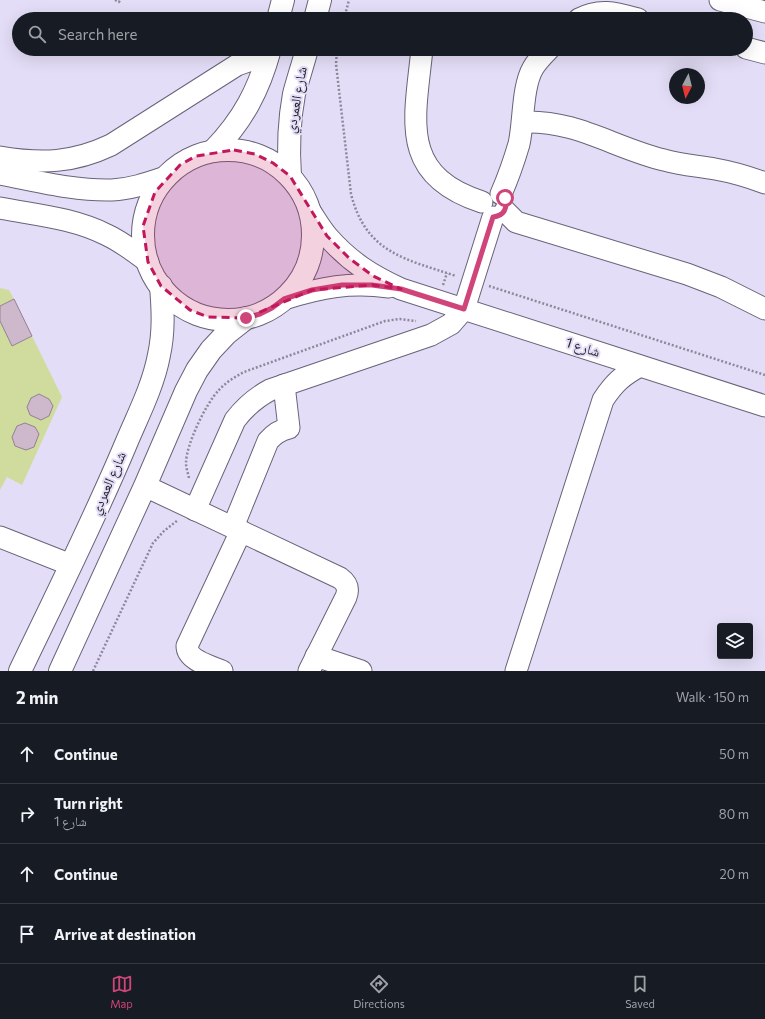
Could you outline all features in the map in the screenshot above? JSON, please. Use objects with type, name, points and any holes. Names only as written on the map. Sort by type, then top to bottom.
[{"type":"main road","points":[[280,12],[283,0]]},
{"type":"main road","points":[[317,12],[320,0]]},
{"type":"main road","points":[[213,151],[238,123],[248,108],[258,86],[268,56]]},
{"type":"main road","name":"شارع العمردي","points":[[290,176],[289,135],[291,114],[294,94],[305,56]]},
{"type":"main road","points":[[234,150],[255,154],[274,163],[290,176],[305,198],[310,211],[314,235],[310,259],[300,281],[284,299],[272,308],[260,314],[246,318],[227,320],[208,317],[190,310],[174,300],[153,275],[144,244],[147,208],[155,192],[166,177],[180,165],[196,156],[213,151],[234,150]]},
{"type":"main road","name":"شارع العمردي","points":[[20,671],[71,566],[115,470],[153,378],[163,333],[161,286]]},
{"type":"main road","points":[[60,671],[145,486],[186,391],[197,370],[211,350],[227,333],[246,318]]},
{"type":"street","points":[[720,0],[765,12]]},
{"type":"street","points":[[597,12],[609,12]]},
{"type":"street","points":[[753,50],[765,53]]},
{"type":"street","points":[[0,157],[41,162],[77,158],[95,153],[111,145],[237,65],[262,56]]},
{"type":"street","points":[[421,56],[415,119],[416,134],[419,148],[425,162],[436,176],[445,184],[465,197],[495,206],[516,222],[523,225],[687,274],[715,285],[765,309]]},
{"type":"street","points":[[195,510],[235,420],[256,398],[284,384],[431,334],[451,324],[464,309],[495,206],[519,144],[523,122],[526,88],[529,78],[533,69],[543,56]]},
{"type":"street","points":[[523,122],[538,121],[568,126],[662,160],[733,173],[765,183]]},
{"type":"street","points":[[0,174],[86,190],[114,190],[127,188],[166,177]]},
{"type":"street","points":[[0,208],[84,225],[107,235],[128,247],[148,262]]},
{"type":"street","name":"شارع 1","points":[[310,211],[327,236],[349,258],[373,276],[401,289],[765,406]]},
{"type":"street","name":"شارع 1","points":[[284,299],[312,290],[342,285],[372,285],[401,289]]},
{"type":"street","points":[[516,671],[603,400],[613,386],[625,374],[640,366]]},
{"type":"street","points":[[222,671],[191,656],[187,650],[187,646],[237,529],[268,441],[274,434],[288,428],[284,384]]},
{"type":"street","points":[[145,486],[345,581],[348,586],[348,592],[312,664],[361,671]]},
{"type":"street","points":[[0,537],[71,566]]},
{"type":"path","points":[[115,0],[119,2],[120,0]]},
{"type":"path","points":[[346,12],[349,0]]},
{"type":"highlighted area","points":[[234,150],[255,154],[273,163],[290,176],[327,236],[349,258],[373,276],[401,289],[372,285],[312,290],[246,318],[208,317],[190,310],[161,286],[148,262],[143,226],[155,192],[180,165],[196,156]]},
{"type":"green space","points":[[0,288],[9,290],[14,299],[0,306]]},
{"type":"green space","points":[[0,321],[12,346],[32,336],[62,397],[22,485],[7,477],[0,490]]},
{"type":"building","points":[[14,299],[32,336],[12,346],[0,321],[0,306]]},
{"type":"building","points":[[39,394],[49,399],[53,406],[49,416],[41,420],[30,415],[27,407],[31,398]]},
{"type":"building","points":[[25,423],[35,427],[39,434],[34,447],[26,450],[15,446],[12,437],[17,426]]},
{"type":"route","points":[[246,318],[260,314],[272,308],[284,299],[312,290],[342,285],[372,285],[401,289],[464,309],[493,217],[501,215],[505,211],[505,198]]}]
